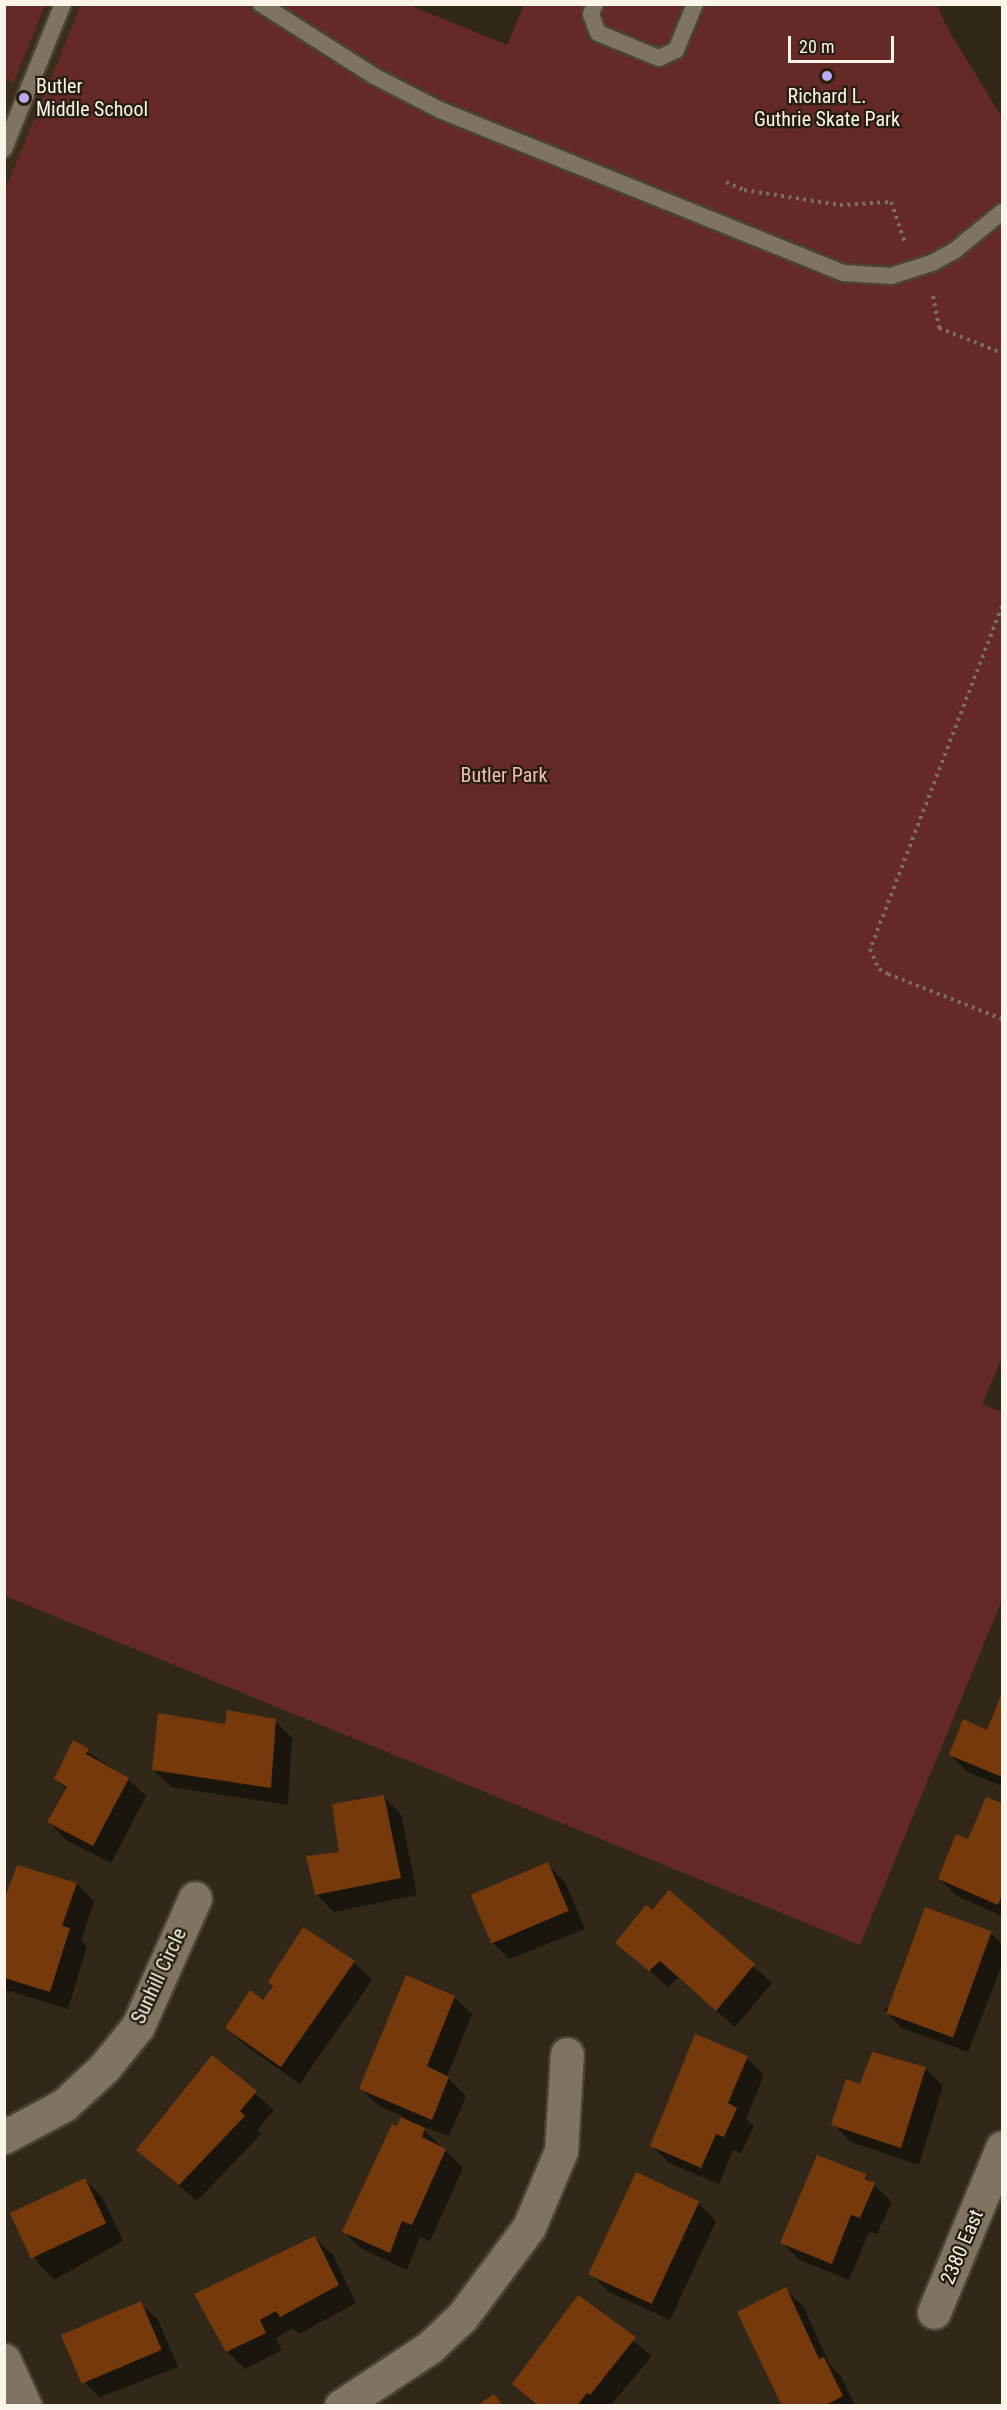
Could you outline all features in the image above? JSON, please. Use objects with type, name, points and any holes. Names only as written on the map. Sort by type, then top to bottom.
[{"type":"street","name":"Sunhill Circle","points":[[4,2137],[64,2105],[104,2068],[138,2026],[195,1898]]},
{"type":"street","points":[[341,2406],[430,2347],[462,2317],[529,2227],[561,2151],[567,2054]]},
{"type":"street","name":"2380 East","points":[[934,2313],[1002,2148]]},
{"type":"street","points":[[4,2360],[25,2406]]},
{"type":"lane","points":[[4,149],[63,4]]},
{"type":"lane","points":[[261,4],[374,76],[440,110],[844,273],[891,276],[932,263],[954,251],[1002,212]]},
{"type":"lane","points":[[595,4],[591,14],[598,33],[658,58],[676,50],[695,4]]},
{"type":"path","points":[[726,182],[744,189],[840,205],[891,202],[905,243]]},
{"type":"path","points":[[933,296],[939,328],[1002,354]]},
{"type":"path","points":[[1002,606],[870,950],[879,969],[888,974],[1002,1019]]},
{"type":"shaded area","name":"Butler Middle School","points":[[5,5],[81,5],[5,192]]},
{"type":"green space","points":[[4,5],[45,5],[13,83],[5,79]]},
{"type":"green space","name":"Butler Park","points":[[81,5],[409,5],[507,45],[524,5],[937,5],[949,31],[1002,117],[1002,1358],[982,1404],[1002,1412],[1002,1600],[860,1945],[5,1596],[4,193]]},
{"type":"building","points":[[1002,1693],[1002,1777],[949,1755],[963,1719],[987,1730]]},
{"type":"building","points":[[227,1710],[276,1719],[271,1788],[152,1770],[158,1713],[225,1724]]},
{"type":"building","points":[[73,1740],[89,1749],[86,1754],[129,1778],[93,1846],[47,1822],[67,1787],[54,1779]]},
{"type":"building","points":[[384,1795],[401,1878],[315,1895],[306,1856],[339,1852],[332,1804]]},
{"type":"building","points":[[986,1797],[1002,1803],[1002,1895],[998,1905],[938,1879],[956,1834],[968,1839]]},
{"type":"building","points":[[548,1862],[569,1911],[491,1944],[471,1895]]},
{"type":"building","points":[[17,1865],[77,1883],[62,1926],[70,1928],[50,1992],[4,1978],[4,1900]]},
{"type":"building","points":[[669,1890],[755,1964],[716,2011],[660,1961],[649,1971],[615,1943],[646,1905],[652,1910]]},
{"type":"building","points":[[925,1907],[992,1931],[953,2037],[886,2013]]},
{"type":"building","points":[[303,1927],[355,1961],[281,2067],[225,2028],[250,1990],[263,2000],[273,1986],[268,1982]]},
{"type":"building","points":[[406,1975],[455,1996],[427,2066],[449,2077],[432,2120],[359,2089]]},
{"type":"building","points":[[695,2034],[748,2056],[728,2103],[737,2108],[724,2137],[716,2134],[701,2168],[650,2146]]},
{"type":"building","points":[[872,2052],[926,2067],[901,2148],[831,2125],[846,2079],[860,2084]]},
{"type":"building","points":[[212,2055],[257,2091],[240,2111],[245,2116],[179,2185],[136,2150]]},
{"type":"building","points":[[401,2117],[425,2128],[422,2137],[446,2149],[412,2225],[402,2221],[390,2253],[342,2232],[392,2124],[397,2126]]},
{"type":"building","points":[[817,2155],[866,2174],[865,2179],[875,2183],[860,2218],[851,2215],[832,2264],[780,2243]]},
{"type":"building","points":[[636,2172],[699,2202],[652,2304],[588,2274]]},
{"type":"building","points":[[85,2178],[106,2223],[31,2258],[10,2213]]},
{"type":"building","points":[[315,2236],[339,2285],[280,2317],[276,2311],[260,2320],[266,2333],[226,2352],[194,2294]]},
{"type":"building","points":[[786,2287],[819,2359],[824,2357],[843,2396],[824,2406],[782,2406],[737,2312]]},
{"type":"building","points":[[578,2295],[636,2337],[590,2395],[587,2393],[577,2406],[538,2406],[512,2384]]},
{"type":"building","points":[[141,2301],[162,2350],[82,2384],[61,2335]]},
{"type":"building","points":[[494,2394],[503,2406],[478,2406],[482,2402]]},
{"type":"place","name":"Richard L. Guthrie Skate Park","points":[[827,76]]},
{"type":"place","name":"Butler Middle School","points":[[24,98]]}]
